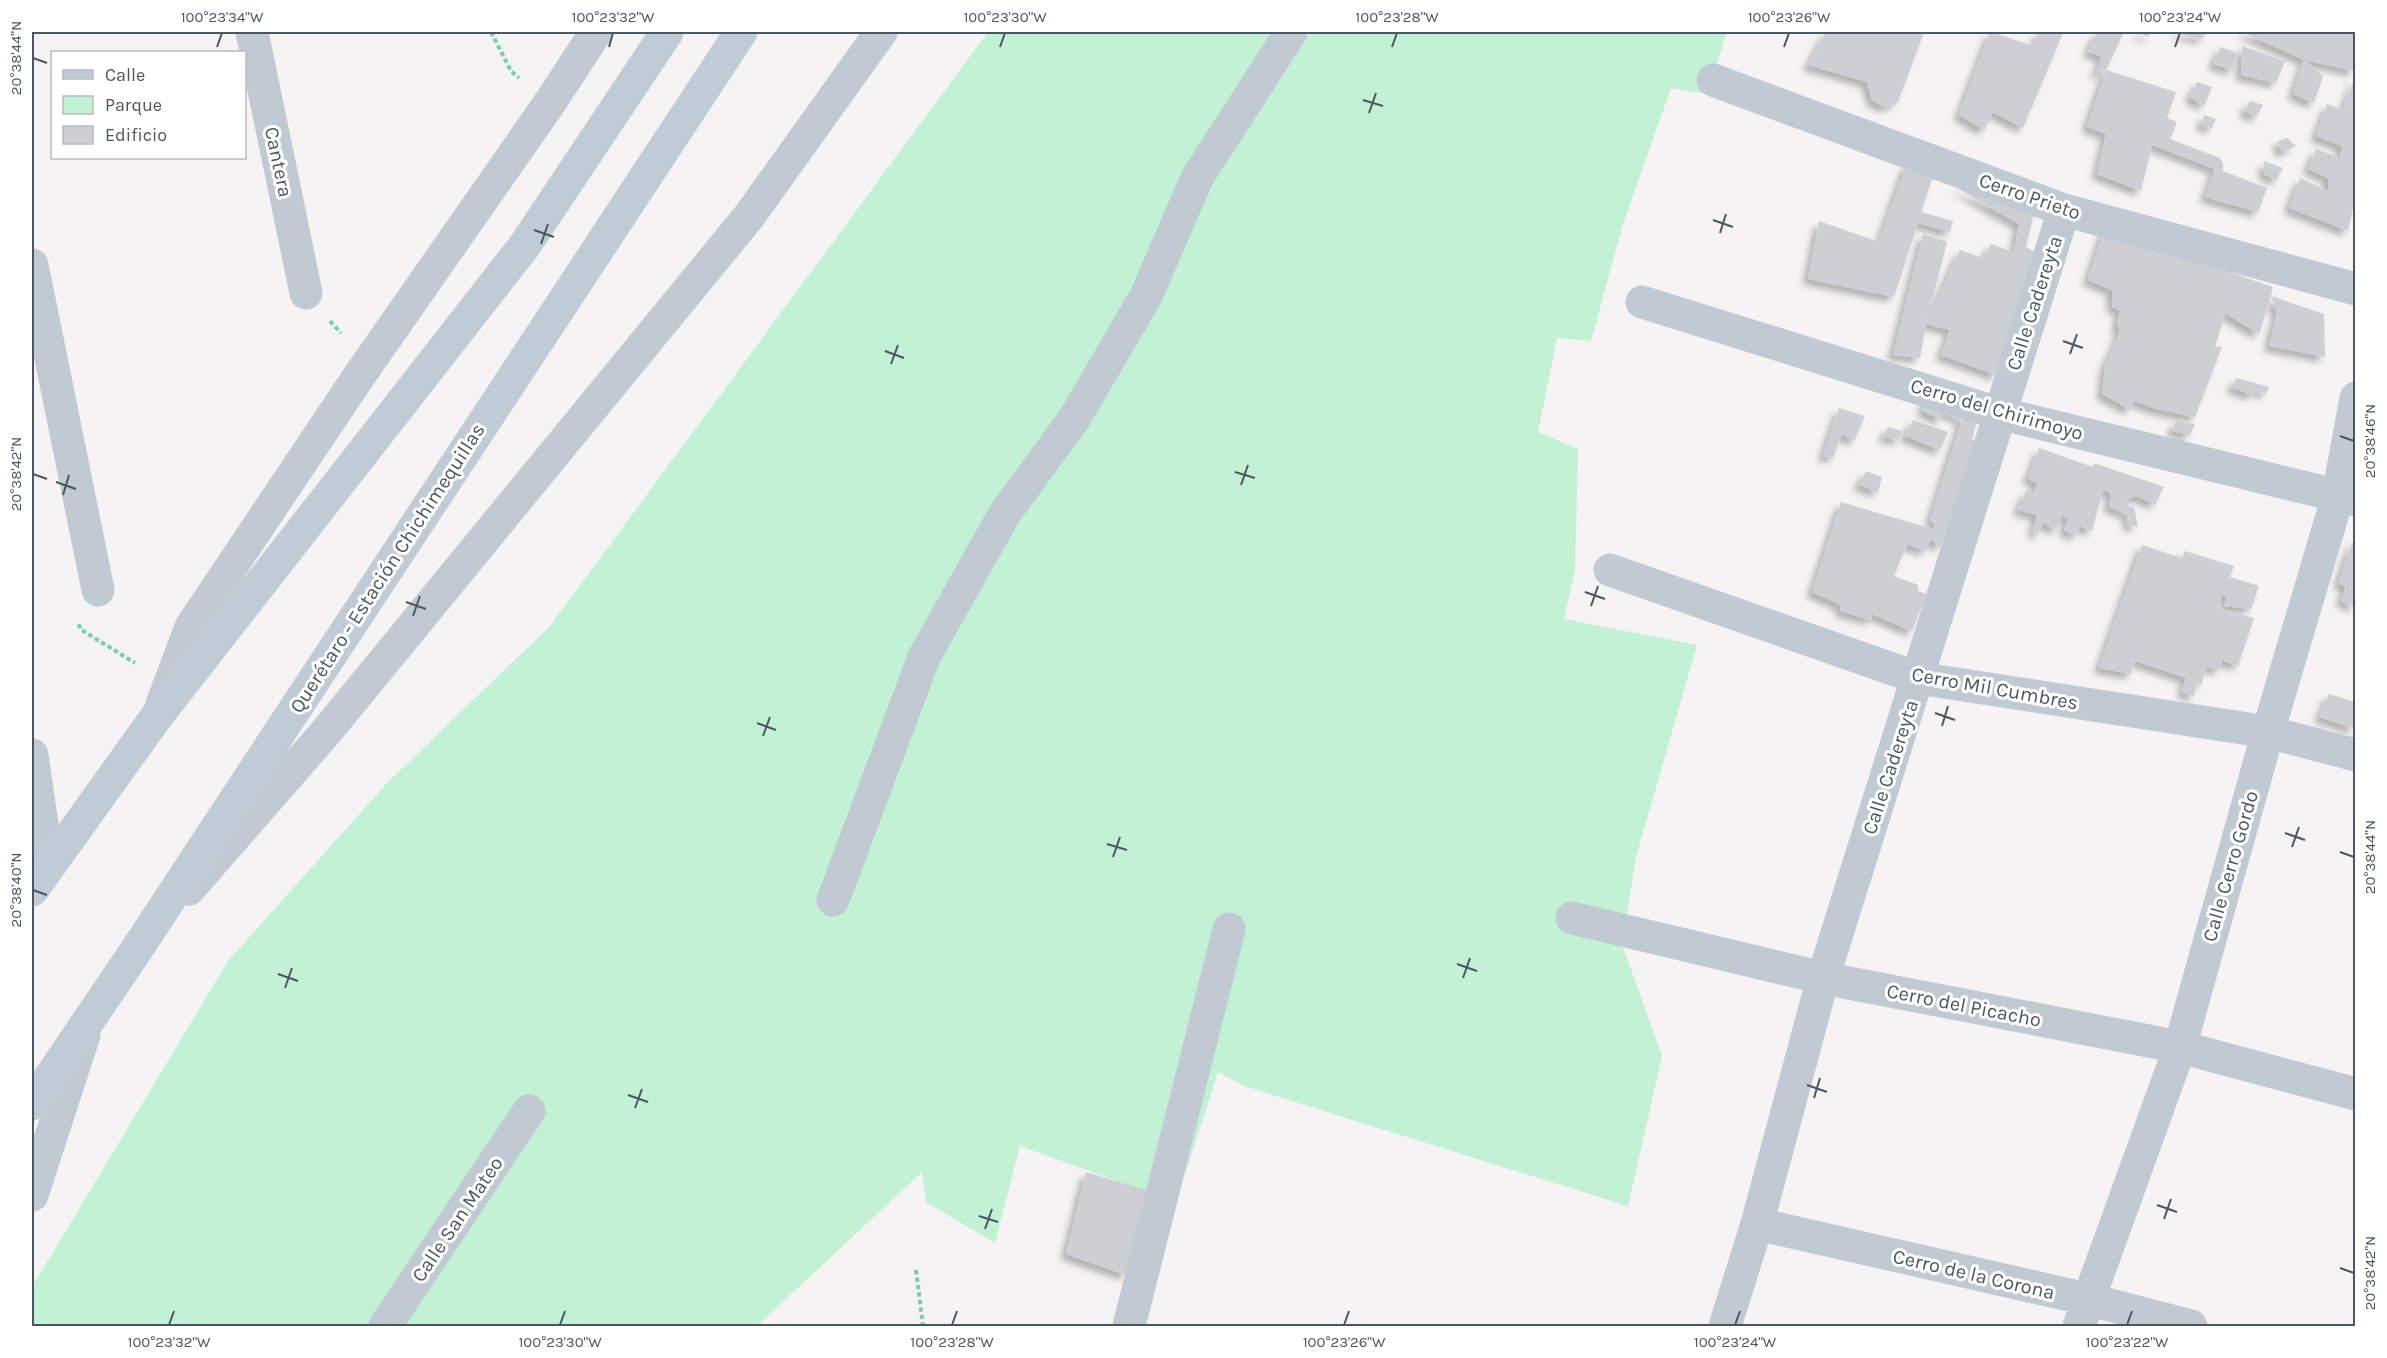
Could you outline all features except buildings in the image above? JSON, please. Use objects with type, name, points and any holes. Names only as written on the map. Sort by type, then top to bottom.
[{"type":"main road","points":[[40,878],[157,716],[525,245],[667,32]]},
{"type":"main road","name":"Querétaro - Estación Chichimequillas","points":[[32,1104],[137,949],[741,32]]},
{"type":"street","name":"Cantera","points":[[252,32],[306,293]]},
{"type":"street","points":[[157,716],[191,627],[357,379],[551,101],[596,32]]},
{"type":"street","points":[[137,949],[326,732],[750,215],[881,32]]},
{"type":"street","points":[[833,900],[924,657],[1005,513],[1074,419],[1146,296],[1197,178],[1291,32]]},
{"type":"street","name":"Cerro Prieto","points":[[1713,80],[2064,210],[2355,289]]},
{"type":"street","name":"Calle Cadereyta","points":[[1725,1326],[1757,1224],[1822,978],[1918,678],[1998,413],[2064,210]]},
{"type":"street","points":[[32,265],[98,590]]},
{"type":"street","name":"Cerro del Chirimoyo","points":[[1642,302],[1998,413],[2347,498]]},
{"type":"street","name":"Calle Cerro Gordo","points":[[2083,1313],[2180,1047],[2268,732],[2347,498],[2355,398]]},
{"type":"street","name":"Cerro Mil Cumbres","points":[[1610,570],[1918,678],[2268,732],[2355,755]]},
{"type":"street","points":[[32,755],[40,878]]},
{"type":"street","name":"Cerro del Picacho","points":[[1572,918],[1822,978],[2180,1047],[2355,1094]]},
{"type":"street","points":[[1129,1326],[1229,929]]},
{"type":"street","points":[[32,1195],[91,1014]]},
{"type":"street","name":"Calle San Mateo","points":[[385,1326],[529,1111]]},
{"type":"street","name":"Cerro de la Corona","points":[[1757,1224],[2083,1313],[2191,1326]]},
{"type":"path","points":[[491,32],[511,71],[551,101]]},
{"type":"path","points":[[306,293],[344,337],[357,379]]},
{"type":"path","points":[[916,1270],[923,1326]]},
{"type":"green space","points":[[988,32],[1727,32],[1707,94],[1671,88],[1623,224],[1591,341],[1557,338],[1538,432],[1578,449],[1575,570],[1564,619],[1697,645],[1636,857],[1622,944],[1662,1056],[1628,1206],[1244,1086],[1218,1072],[1187,1169],[1173,1201],[1020,1146],[995,1243],[926,1202],[922,1172],[757,1326],[32,1326],[32,1287],[228,961],[387,783],[550,626]]}]
